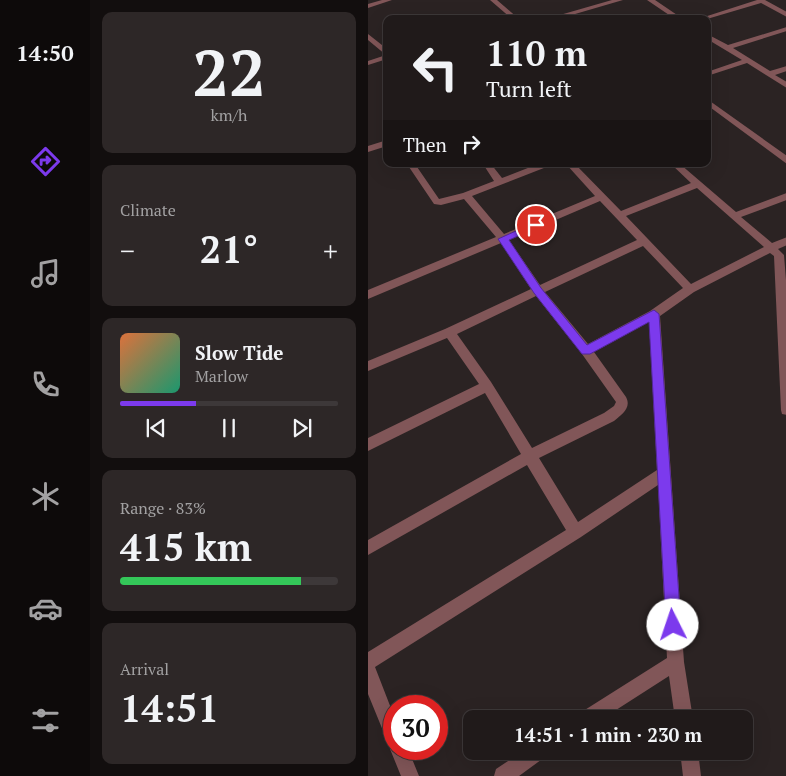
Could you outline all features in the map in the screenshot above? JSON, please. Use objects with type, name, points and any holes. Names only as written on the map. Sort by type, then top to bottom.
[{"type":"street","points":[[368,6],[389,0]]},
{"type":"street","points":[[493,0],[512,15]]},
{"type":"street","points":[[572,15],[588,12],[620,0]]},
{"type":"street","points":[[650,0],[674,15]]},
{"type":"street","points":[[711,16],[761,0],[786,14]]},
{"type":"street","points":[[726,48],[786,29]]},
{"type":"street","points":[[368,36],[383,51]]},
{"type":"street","points":[[711,39],[748,60],[786,86]]},
{"type":"street","points":[[368,63],[383,57]]},
{"type":"street","points":[[711,73],[748,60]]},
{"type":"street","points":[[769,74],[786,68]]},
{"type":"street","points":[[711,104],[786,161]]},
{"type":"street","points":[[368,149],[383,143]]},
{"type":"street","points":[[413,167],[437,202],[445,202],[466,195],[538,167]]},
{"type":"street","points":[[489,167],[500,182]]},
{"type":"street","points":[[573,167],[690,289]]},
{"type":"street","points":[[678,167],[779,256],[786,410]]},
{"type":"street","points":[[620,215],[698,184]]},
{"type":"street","points":[[368,548],[530,456],[620,410],[622,401],[586,351],[538,291],[503,239],[466,195]]},
{"type":"street","points":[[734,216],[786,196]]},
{"type":"street","points":[[368,295],[601,197]]},
{"type":"street","points":[[368,366],[449,332],[644,240]]},
{"type":"street","points":[[586,351],[654,314],[690,289],[786,240]]},
{"type":"street","points":[[654,314],[676,662],[683,710]]},
{"type":"street","points":[[449,332],[487,386],[576,532]]},
{"type":"street","points":[[368,445],[487,386]]},
{"type":"street","points":[[368,662],[576,532],[663,474]]},
{"type":"street","points":[[600,710],[676,662]]},
{"type":"street","points":[[368,672],[383,710]]},
{"type":"street","points":[[403,760],[410,776]]},
{"type":"street","points":[[503,776],[526,760]]},
{"type":"street","points":[[689,760],[692,776]]},
{"type":"route","points":[[536,225],[503,239],[538,291],[586,351],[654,314],[673,625]]}]
